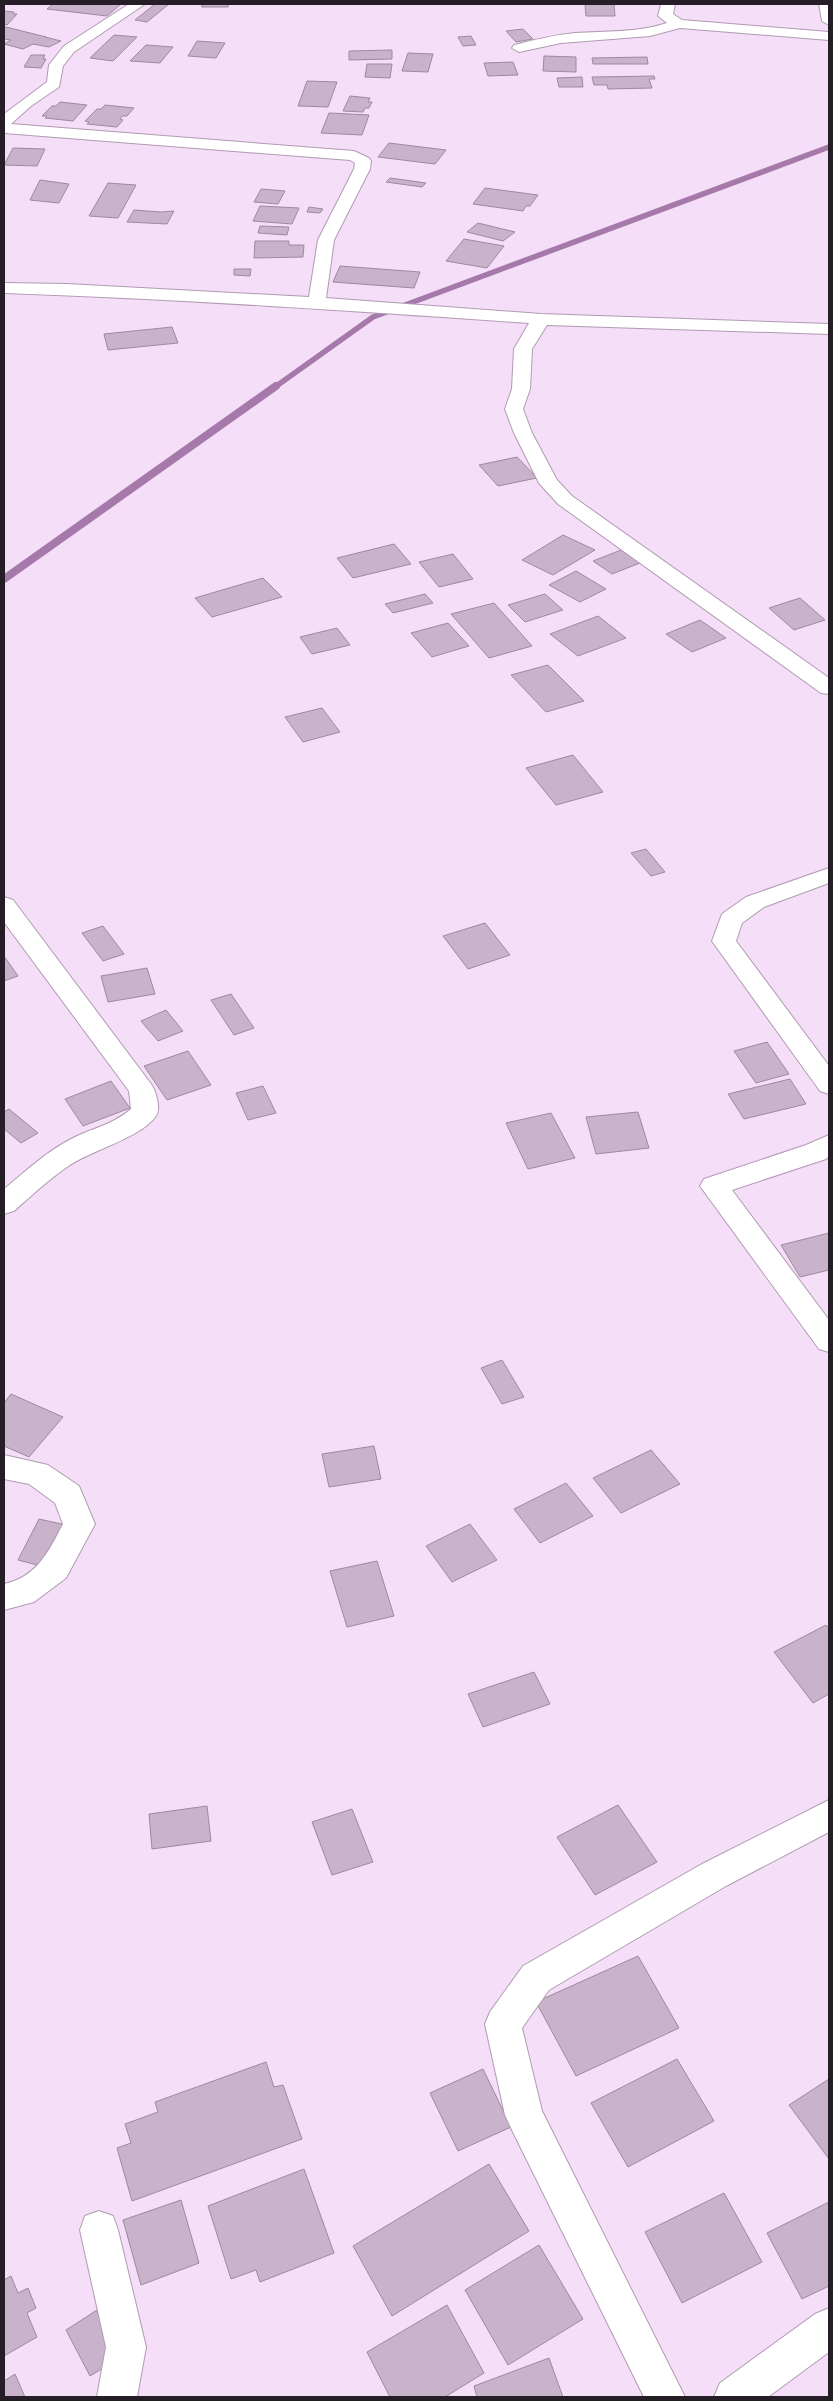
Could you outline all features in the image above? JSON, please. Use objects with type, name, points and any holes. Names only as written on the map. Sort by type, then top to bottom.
[{"type":"street","points":[[4,122],[26,103],[54,84],[56,65],[69,49],[138,4]]},
{"type":"street","points":[[668,4],[664,16],[679,24],[829,36]]},
{"type":"street","points":[[826,4],[829,21]]},
{"type":"street","points":[[519,48],[562,39],[639,35],[661,31],[679,24]]},
{"type":"street","points":[[4,128],[354,156],[363,162],[362,168],[326,240],[317,303]]},
{"type":"street","points":[[4,288],[67,289],[317,303],[541,319],[829,329]]},
{"type":"street","points":[[541,319],[523,349],[521,390],[514,409],[523,433],[549,483],[565,500],[829,688]]},
{"type":"street","points":[[829,875],[755,902],[731,919],[724,940],[829,1084]]},
{"type":"street","points":[[4,905],[142,1090],[145,1112],[130,1125],[82,1145],[57,1160],[4,1204]]},
{"type":"street","points":[[829,1144],[816,1152],[714,1186],[829,1341]]},
{"type":"street","points":[[4,1467],[36,1474],[68,1495],[79,1524],[55,1569],[23,1593],[4,1597]]},
{"type":"street","points":[[665,2397],[524,2115],[502,2024],[536,1978],[714,1875],[829,1815]]},
{"type":"street","points":[[99,2230],[126,2347],[117,2397]]},
{"type":"street","points":[[734,2397],[829,2328]]},
{"type":"building","points":[[53,4],[121,4],[107,16],[47,9]]},
{"type":"building","points":[[155,4],[169,4],[147,22],[135,20]]},
{"type":"building","points":[[202,4],[228,4],[228,7],[202,7]]},
{"type":"building","points":[[585,4],[614,4],[615,16],[586,16]]},
{"type":"building","points":[[4,11],[17,14],[7,25],[4,24]]},
{"type":"building","points":[[4,28],[61,41],[49,47],[33,44],[23,49],[4,44],[11,40],[4,39]]},
{"type":"building","points":[[523,29],[533,39],[516,42],[506,31]]},
{"type":"building","points":[[114,35],[137,37],[113,61],[90,58]]},
{"type":"building","points":[[471,36],[476,45],[463,46],[458,37]]},
{"type":"building","points":[[197,41],[225,43],[216,58],[188,56]]},
{"type":"building","points":[[146,45],[173,47],[160,63],[130,61]]},
{"type":"building","points":[[392,50],[392,59],[349,60],[349,51]]},
{"type":"building","points":[[408,53],[433,54],[428,72],[402,71]]},
{"type":"building","points":[[31,55],[45,55],[43,59],[46,59],[41,68],[24,67]]},
{"type":"building","points":[[544,56],[576,57],[576,72],[543,71]]},
{"type":"building","points":[[647,57],[648,64],[593,64],[592,58]]},
{"type":"building","points":[[513,62],[518,75],[488,76],[484,63]]},
{"type":"building","points":[[367,64],[392,64],[390,78],[365,77]]},
{"type":"building","points":[[654,76],[655,79],[649,79],[652,88],[608,89],[607,85],[594,85],[592,77]]},
{"type":"building","points":[[582,77],[583,87],[559,87],[557,78]]},
{"type":"building","points":[[307,81],[337,82],[328,107],[298,106]]},
{"type":"building","points":[[350,96],[370,98],[368,102],[372,102],[369,108],[365,108],[363,112],[343,111]]},
{"type":"building","points":[[60,102],[87,105],[73,121],[42,116],[52,106],[56,106]]},
{"type":"building","points":[[105,105],[134,108],[127,116],[123,116],[120,119],[123,120],[117,127],[87,124],[89,122],[85,121],[97,109],[101,109]]},
{"type":"building","points":[[329,113],[369,115],[362,135],[321,133]]},
{"type":"building","points":[[389,143],[446,150],[435,164],[378,157]]},
{"type":"building","points":[[13,148],[45,149],[37,166],[4,165]]},
{"type":"building","points":[[390,178],[426,183],[422,187],[386,182]]},
{"type":"building","points":[[40,180],[69,184],[59,203],[30,200]]},
{"type":"building","points":[[108,183],[136,185],[118,218],[89,216]]},
{"type":"building","points":[[485,188],[538,195],[530,206],[526,206],[523,211],[473,204]]},
{"type":"building","points":[[261,189],[285,191],[278,204],[254,202]]},
{"type":"building","points":[[260,206],[299,208],[292,224],[253,221]]},
{"type":"building","points":[[309,207],[323,209],[320,213],[307,212]]},
{"type":"building","points":[[134,210],[174,211],[167,224],[127,222]]},
{"type":"building","points":[[478,223],[515,232],[503,241],[467,232]]},
{"type":"building","points":[[260,226],[289,227],[287,235],[258,233]]},
{"type":"building","points":[[464,239],[504,246],[487,268],[446,261]]},
{"type":"building","points":[[255,241],[289,241],[289,245],[304,245],[303,257],[254,258]]},
{"type":"building","points":[[340,266],[420,272],[414,288],[333,282]]},
{"type":"building","points":[[234,269],[251,269],[250,276],[234,275]]},
{"type":"building","points":[[172,327],[178,343],[108,350],[104,334]]},
{"type":"building","points":[[517,457],[537,478],[498,486],[479,465]]},
{"type":"building","points":[[563,535],[595,550],[553,575],[522,560]]},
{"type":"building","points":[[394,544],[411,564],[353,578],[337,558]]},
{"type":"building","points":[[621,550],[640,563],[612,574],[593,561]]},
{"type":"building","points":[[453,554],[473,579],[439,587],[419,562]]},
{"type":"building","points":[[576,571],[606,589],[580,602],[549,585]]},
{"type":"building","points":[[263,578],[282,597],[212,617],[195,598]]},
{"type":"building","points":[[425,594],[433,603],[393,613],[385,604]]},
{"type":"building","points":[[545,594],[563,610],[525,622],[508,605]]},
{"type":"building","points":[[800,598],[825,620],[794,630],[769,608]]},
{"type":"building","points":[[494,603],[532,646],[489,658],[451,614]]},
{"type":"building","points":[[598,616],[626,638],[578,656],[550,634]]},
{"type":"building","points":[[700,620],[726,638],[692,652],[666,634]]},
{"type":"building","points":[[448,623],[469,646],[432,657],[411,633]]},
{"type":"building","points":[[337,628],[350,645],[312,654],[300,637]]},
{"type":"building","points":[[548,665],[584,701],[546,712],[511,675]]},
{"type":"building","points":[[322,708],[340,732],[303,742],[285,717]]},
{"type":"building","points":[[573,755],[603,792],[556,805],[526,768]]},
{"type":"building","points":[[646,849],[665,872],[651,876],[631,853]]},
{"type":"building","points":[[485,923],[510,955],[468,969],[443,936]]},
{"type":"building","points":[[103,926],[124,954],[103,961],[82,933]]},
{"type":"building","points":[[4,956],[18,976],[4,981]]},
{"type":"building","points":[[147,968],[155,994],[108,1002],[101,976]]},
{"type":"building","points":[[231,994],[254,1028],[234,1035],[211,1000]]},
{"type":"building","points":[[166,1010],[183,1031],[158,1041],[141,1021]]},
{"type":"building","points":[[767,1042],[789,1074],[756,1083],[734,1051]]},
{"type":"building","points":[[188,1051],[211,1085],[167,1100],[144,1066]]},
{"type":"building","points":[[790,1079],[806,1104],[744,1119],[728,1094]]},
{"type":"building","points":[[111,1081],[130,1108],[83,1126],[65,1099]]},
{"type":"building","points":[[263,1086],[276,1113],[248,1120],[236,1093]]},
{"type":"building","points":[[9,1109],[38,1133],[21,1143],[4,1129],[4,1112]]},
{"type":"building","points":[[638,1112],[649,1148],[596,1154],[586,1117]]},
{"type":"building","points":[[551,1113],[575,1158],[528,1169],[506,1123]]},
{"type":"building","points":[[829,1233],[829,1270],[800,1277],[781,1245]]},
{"type":"building","points":[[502,1360],[524,1397],[502,1404],[481,1368]]},
{"type":"building","points":[[11,1394],[63,1417],[29,1457],[4,1446],[4,1403]]},
{"type":"building","points":[[374,1446],[381,1479],[329,1487],[322,1454]]},
{"type":"building","points":[[651,1450],[680,1484],[621,1513],[593,1478]]},
{"type":"building","points":[[566,1483],[593,1516],[540,1543],[514,1509]]},
{"type":"building","points":[[39,1519],[66,1525],[45,1567],[18,1560]]},
{"type":"building","points":[[470,1524],[497,1560],[452,1582],[426,1546]]},
{"type":"building","points":[[377,1561],[394,1616],[347,1627],[330,1571]]},
{"type":"building","points":[[826,1625],[829,1629],[829,1694],[813,1703],[774,1652]]},
{"type":"building","points":[[534,1672],[550,1704],[483,1727],[468,1694]]},
{"type":"building","points":[[618,1805],[657,1862],[595,1895],[557,1837]]},
{"type":"building","points":[[207,1806],[211,1841],[152,1849],[149,1814]]},
{"type":"building","points":[[352,1809],[373,1862],[332,1875],[312,1822]]},
{"type":"building","points":[[638,1956],[679,2028],[576,2076],[536,2002]]},
{"type":"building","points":[[677,2059],[714,2121],[628,2167],[591,2103]]},
{"type":"building","points":[[266,2062],[274,2087],[283,2085],[302,2139],[132,2201],[117,2148],[131,2143],[125,2124],[158,2112],[155,2102]]},
{"type":"building","points":[[483,2069],[511,2127],[458,2151],[430,2093]]},
{"type":"building","points":[[829,2079],[829,2159],[789,2105]]},
{"type":"building","points":[[489,2164],[529,2231],[392,2316],[353,2246]]},
{"type":"building","points":[[304,2169],[334,2253],[260,2282],[256,2270],[231,2279],[208,2206]]},
{"type":"building","points":[[724,2193],[762,2262],[682,2303],[645,2232]]},
{"type":"building","points":[[181,2200],[199,2263],[141,2285],[123,2220]]},
{"type":"building","points":[[829,2202],[829,2286],[802,2299],[767,2233]]},
{"type":"building","points":[[539,2245],[583,2319],[508,2365],[465,2290]]},
{"type":"building","points":[[11,2276],[18,2293],[28,2288],[36,2308],[27,2313],[37,2337],[4,2356],[4,2280]]},
{"type":"building","points":[[447,2305],[484,2373],[445,2397],[390,2397],[367,2352]]},
{"type":"building","points":[[97,2310],[121,2357],[90,2376],[66,2330]]},
{"type":"building","points":[[549,2358],[563,2397],[477,2397],[474,2386]]},
{"type":"building","points":[[15,2374],[25,2397],[4,2397],[4,2381]]},
{"type":"waterway","points":[[275,387],[373,317],[829,147]]},
{"type":"waterway","points":[[4,579],[276,386]]}]
